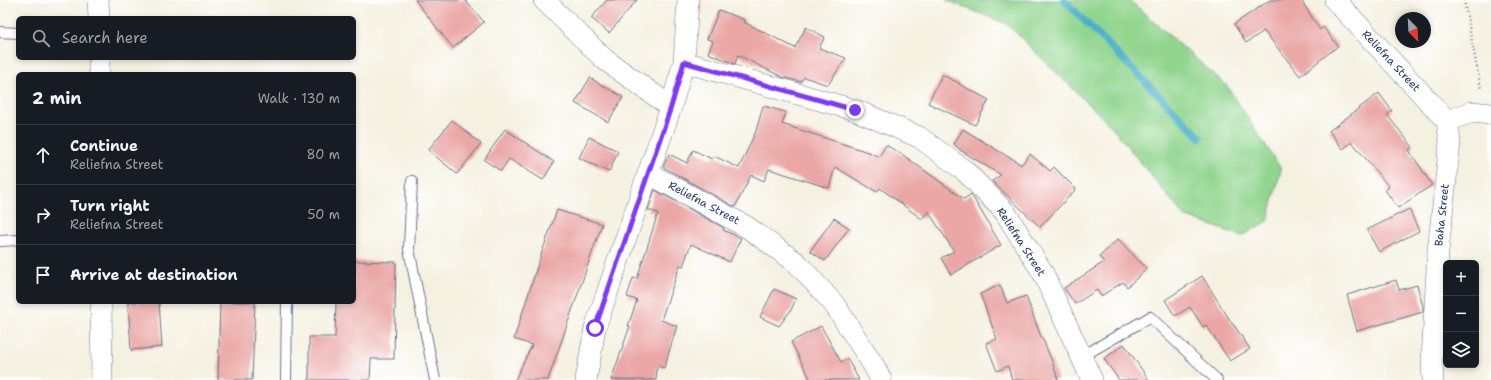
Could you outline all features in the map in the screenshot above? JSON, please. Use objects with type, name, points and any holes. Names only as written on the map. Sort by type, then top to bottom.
[{"type":"street","points":[[98,0],[98,16]]},
{"type":"street","points":[[544,0],[604,59],[671,107]]},
{"type":"street","points":[[586,380],[595,328],[671,107],[684,62],[688,0]]},
{"type":"street","name":"Reliefna Street","points":[[1335,0],[1447,121]]},
{"type":"street","points":[[99,60],[99,72]]},
{"type":"street","name":"Reliefna Street","points":[[684,62],[855,110],[919,137],[965,171],[1004,212],[1043,273],[1092,380]]},
{"type":"street","points":[[1447,121],[1472,112],[1491,114]]},
{"type":"street","name":"Baha Street","points":[[1432,380],[1438,251],[1450,142],[1447,121]]},
{"type":"street","name":"Reliefna Street","points":[[648,173],[747,227],[797,263],[834,304],[874,366],[881,380]]},
{"type":"street","points":[[101,304],[102,380]]},
{"type":"lane","points":[[0,32],[16,33]]},
{"type":"lane","points":[[412,181],[409,249],[434,380]]},
{"type":"lane","points":[[0,241],[16,240]]},
{"type":"lane","points":[[286,380],[287,304]]},
{"type":"lane","points":[[1081,358],[1150,317],[1217,380]]},
{"type":"path","points":[[1464,0],[1482,93]]},
{"type":"green space","points":[[946,0],[1129,0],[1227,86],[1281,169],[1268,221],[1242,236],[1184,216],[1112,127],[1007,24]]},
{"type":"building","points":[[415,0],[465,0],[484,22],[453,48]]},
{"type":"building","points":[[607,0],[637,0],[609,33],[591,18]]},
{"type":"building","points":[[1270,0],[1301,0],[1320,30],[1323,27],[1338,46],[1300,76],[1264,31],[1246,43],[1234,24]]},
{"type":"building","points":[[719,10],[745,20],[744,22],[795,48],[806,27],[825,37],[819,48],[846,58],[828,85],[804,77],[801,82],[782,77],[738,55],[735,64],[708,53],[713,41],[707,39]]},
{"type":"building","points":[[942,75],[989,100],[975,125],[928,103]]},
{"type":"building","points":[[590,78],[623,97],[608,122],[575,103]]},
{"type":"building","points":[[1379,93],[1392,111],[1387,115],[1413,147],[1409,150],[1432,185],[1398,208],[1385,190],[1389,187],[1352,142],[1343,149],[1329,131]]},
{"type":"building","points":[[763,106],[786,112],[782,124],[871,153],[879,157],[886,145],[903,155],[964,199],[971,194],[1001,245],[951,275],[941,258],[954,251],[928,211],[922,219],[880,188],[877,192],[835,167],[829,188],[769,169],[764,181],[751,175],[735,207],[663,167],[669,154],[687,163],[693,150],[712,159],[714,156],[739,168],[756,131]]},
{"type":"building","points":[[452,120],[481,144],[457,174],[428,150]]},
{"type":"building","points":[[505,129],[554,162],[543,180],[509,159],[501,171],[484,160]]},
{"type":"building","points":[[963,129],[1021,165],[1030,154],[1050,171],[1054,167],[1076,189],[1040,227],[992,181],[1001,175],[960,150],[954,144]]},
{"type":"building","points":[[589,137],[618,151],[609,172],[579,158]]},
{"type":"building","points":[[655,190],[724,228],[723,230],[741,238],[730,262],[691,244],[683,266],[680,265],[661,320],[677,326],[664,368],[657,366],[656,380],[611,380],[630,326],[628,326],[637,300],[627,297],[633,278],[637,279],[658,213],[648,210]]},
{"type":"building","points":[[1409,209],[1419,231],[1379,252],[1367,230]]},
{"type":"building","points":[[557,210],[602,224],[548,380],[515,380],[532,345],[514,339]]},
{"type":"building","points":[[834,218],[849,228],[825,261],[810,251]]},
{"type":"building","points":[[1118,239],[1147,269],[1127,287],[1123,282],[1101,296],[1097,290],[1075,304],[1064,288],[1104,262],[1099,257]]},
{"type":"building","points":[[356,261],[396,262],[394,359],[371,359],[370,380],[309,380],[309,337],[335,337],[336,304],[356,304]]},
{"type":"building","points":[[1202,276],[1250,349],[1230,361],[1206,325],[1203,327],[1190,307],[1175,316],[1165,300]]},
{"type":"building","points":[[1396,280],[1399,290],[1417,285],[1423,306],[1423,312],[1357,331],[1347,295]]},
{"type":"building","points":[[1000,285],[1007,303],[1026,296],[1058,380],[1012,380],[1008,366],[997,371],[986,343],[997,339],[980,294]]},
{"type":"building","points":[[774,289],[796,299],[791,310],[779,326],[760,317]]},
{"type":"building","points":[[128,304],[159,304],[162,347],[131,350]]},
{"type":"building","points":[[220,304],[255,304],[252,380],[218,380]]},
{"type":"building","points":[[821,326],[841,362],[847,358],[859,380],[807,380],[810,378],[791,342]]},
{"type":"building","points":[[1124,344],[1149,380],[1119,380],[1104,359]]},
{"type":"waterway","points":[[1064,0],[1200,137]]},
{"type":"route","points":[[595,328],[671,107],[684,62],[855,110]]}]
